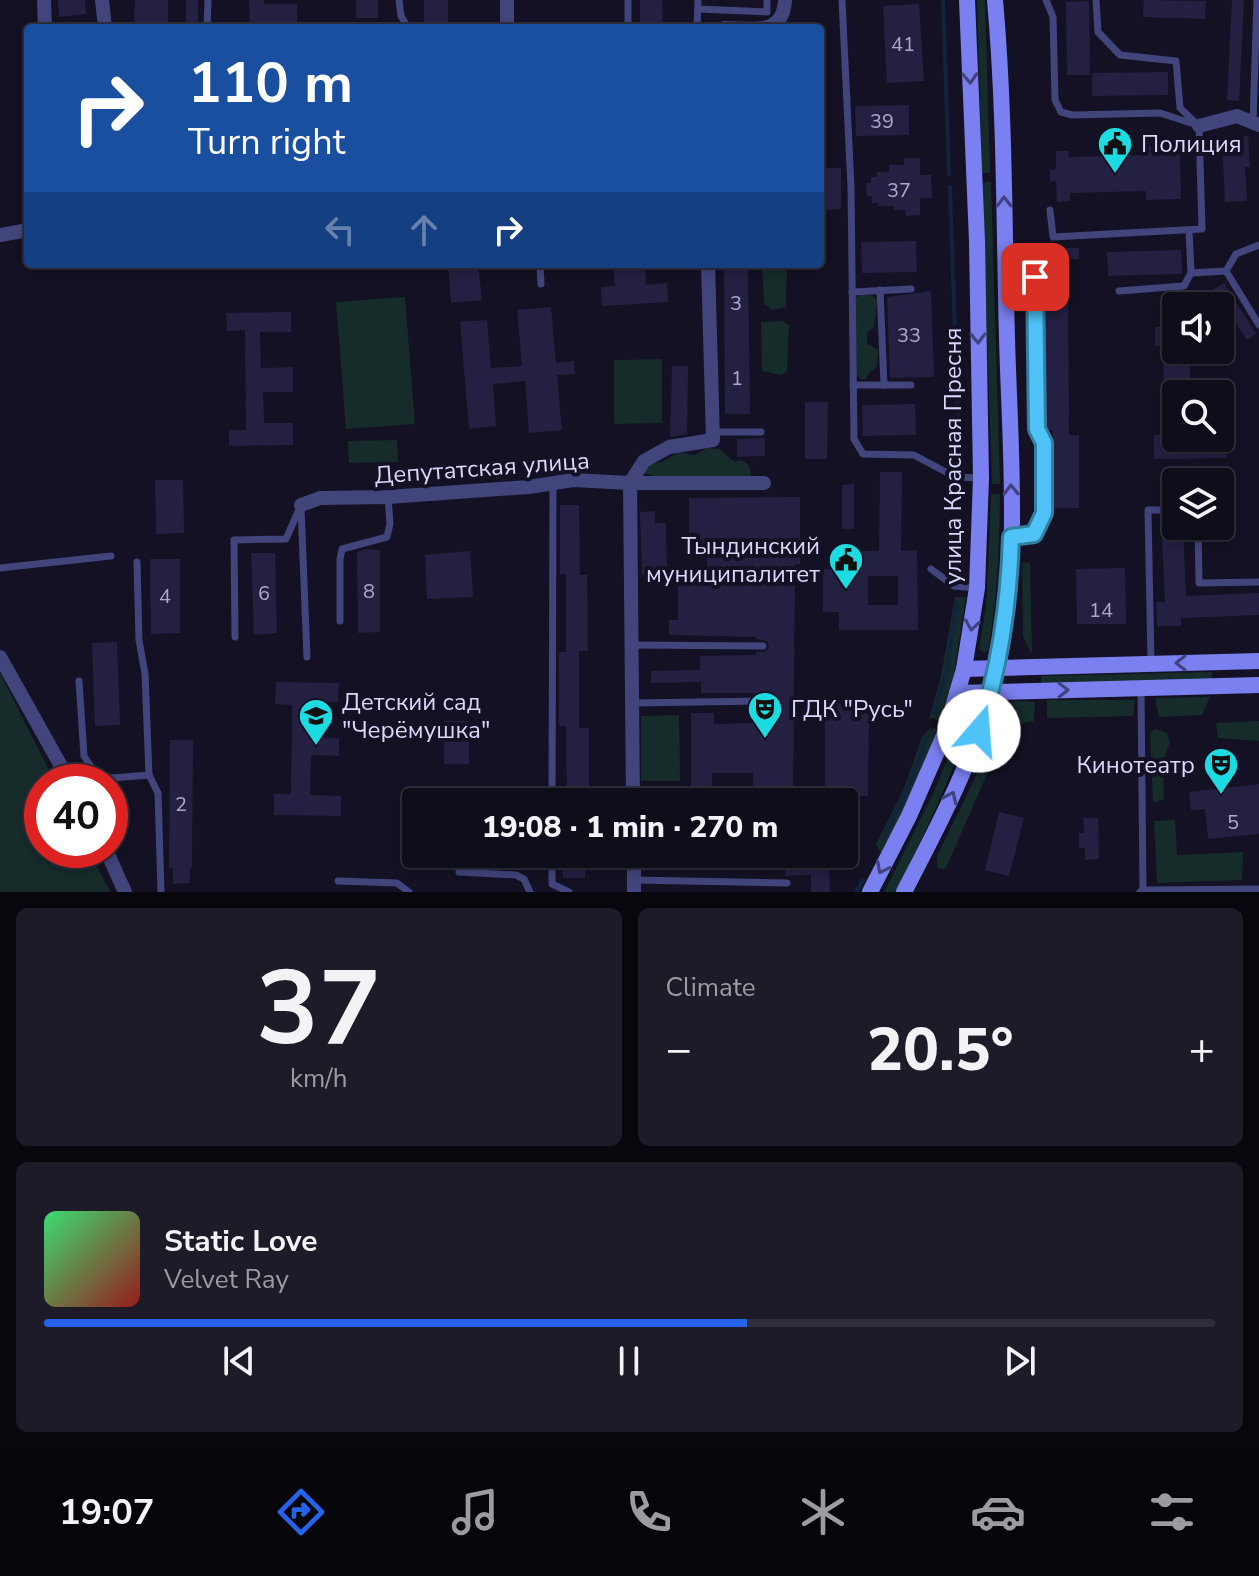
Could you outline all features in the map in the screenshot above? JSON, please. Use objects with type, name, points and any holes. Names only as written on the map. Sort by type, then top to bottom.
[{"type":"street","points":[[44,0],[45,24]]},
{"type":"street","points":[[102,0],[105,24]]},
{"type":"street","points":[[507,0],[507,24]]},
{"type":"street","points":[[775,24],[784,14],[785,0]]},
{"type":"street","name":"улица Красная Пресня","points":[[870,892],[932,766],[964,669],[977,588],[981,478],[977,241],[967,0]]},
{"type":"street","points":[[904,892],[966,764],[997,668],[1009,591],[1011,537],[1003,178],[995,0]]},
{"type":"street","points":[[1199,126],[1237,116],[1256,124]]},
{"type":"street","points":[[0,235],[24,231]]},
{"type":"street","points":[[633,788],[630,483],[644,461],[669,447],[713,440],[708,268]]},
{"type":"street","name":"Депутатская улица","points":[[301,505],[320,498],[388,497],[573,480],[764,483]]},
{"type":"street","points":[[0,657],[60,764]]},
{"type":"street","points":[[964,669],[1259,661]]},
{"type":"street","points":[[1015,667],[1016,691]]},
{"type":"street","points":[[957,693],[1259,685]]},
{"type":"street","points":[[114,868],[125,892]]},
{"type":"lane","points":[[207,24],[208,0]]},
{"type":"lane","points":[[399,0],[406,24]]},
{"type":"lane","points":[[628,0],[628,24]]},
{"type":"lane","points":[[697,24],[698,4],[767,12],[767,0]]},
{"type":"lane","points":[[842,0],[851,187],[854,439],[863,454],[914,455],[955,477],[981,478]]},
{"type":"lane","points":[[1046,0],[1053,17],[1055,100],[1061,112],[1072,115],[1160,113],[1199,126]]},
{"type":"lane","points":[[1050,210],[1053,237],[1202,229],[1199,126],[1180,108],[1176,61],[1120,55],[1098,32],[1096,0]]},
{"type":"lane","points":[[1256,124],[1257,0]]},
{"type":"lane","points":[[1119,291],[1184,286],[1191,273],[1189,230]]},
{"type":"lane","points":[[1226,271],[1236,254],[1259,245]]},
{"type":"lane","points":[[540,268],[541,284]]},
{"type":"lane","points":[[1191,273],[1226,271]]},
{"type":"lane","points":[[1226,271],[1259,325]]},
{"type":"lane","points":[[1011,537],[1034,534],[1044,513],[1044,443],[1037,429],[1035,277]]},
{"type":"lane","points":[[852,292],[911,289]]},
{"type":"lane","points":[[880,290],[884,385]]},
{"type":"lane","points":[[853,385],[911,385]]},
{"type":"lane","points":[[713,432],[761,432]]},
{"type":"lane","points":[[552,788],[553,483]]},
{"type":"lane","points":[[340,621],[342,549],[387,537],[390,524],[388,497]]},
{"type":"lane","points":[[235,637],[234,540],[286,539],[301,505]]},
{"type":"lane","points":[[301,505],[307,657]]},
{"type":"lane","points":[[1151,663],[1148,510],[1162,510]]},
{"type":"lane","points":[[1198,540],[1199,583],[1259,582]]},
{"type":"lane","points":[[0,568],[111,556]]},
{"type":"lane","points":[[137,562],[149,775],[158,793],[161,892]]},
{"type":"lane","points":[[931,569],[954,586],[977,588]]},
{"type":"lane","points":[[631,645],[763,646]]},
{"type":"lane","points":[[79,681],[84,756],[96,774],[112,778],[149,775]]},
{"type":"lane","points":[[1141,688],[1142,891],[1259,889]]},
{"type":"lane","points":[[632,703],[764,701]]},
{"type":"lane","points":[[552,868],[552,884],[569,892]]},
{"type":"lane","points":[[459,872],[516,875],[524,879],[530,892]]},
{"type":"lane","points":[[338,881],[397,883],[409,892]]},
{"type":"lane","points":[[705,881],[705,892]]},
{"type":"lane","points":[[634,886],[705,881],[787,883]]},
{"type":"lane","points":[[760,882],[760,892]]},
{"type":"green space","points":[[977,0],[985,0],[990,173],[982,173]]},
{"type":"green space","points":[[991,182],[1000,484],[992,484],[982,183]]},
{"type":"green space","points":[[762,268],[787,268],[786,307],[773,310],[764,304]]},
{"type":"green space","points":[[861,294],[871,295],[877,300],[874,328],[867,332],[867,344],[878,349],[877,367],[866,379],[860,379],[855,373],[854,299]]},
{"type":"green space","points":[[405,297],[415,424],[346,429],[336,302]]},
{"type":"green space","points":[[782,321],[789,325],[787,372],[781,375],[762,371],[761,322]]},
{"type":"green space","points":[[662,359],[662,423],[614,424],[614,360]]},
{"type":"green space","points":[[397,440],[398,462],[349,463],[348,441]]},
{"type":"green space","points":[[707,448],[719,449],[735,462],[742,460],[749,465],[749,480],[662,480],[645,473],[646,465],[662,462],[679,452],[694,455]]},
{"type":"green space","points":[[991,494],[1000,494],[998,553],[991,631],[988,650],[984,653],[979,649],[986,606]]},
{"type":"green space","points":[[1030,562],[1032,655],[1023,636],[1022,563]]},
{"type":"green space","points":[[955,597],[966,597],[953,679],[940,722],[929,719],[941,676]]},
{"type":"green space","points":[[1212,672],[1212,680],[1041,685],[1041,676]]},
{"type":"green space","points":[[0,673],[46,764],[24,764],[24,868],[98,868],[110,892],[0,892]]},
{"type":"green space","points":[[1210,697],[1202,715],[1159,717],[1155,698]]},
{"type":"green space","points":[[1047,700],[1135,700],[1133,716],[1047,718]]},
{"type":"green space","points":[[1016,701],[1035,702],[1034,721],[1008,726],[947,866],[944,870],[937,867],[937,856],[975,778],[997,714],[1005,705]]},
{"type":"green space","points":[[967,711],[973,715],[927,827],[896,892],[884,892],[933,794]]},
{"type":"green space","points":[[679,715],[680,781],[641,781],[641,716]]},
{"type":"green space","points":[[1259,721],[1259,741],[1218,738],[1216,723]]},
{"type":"green space","points":[[934,728],[938,730],[919,783],[885,852],[880,852],[876,844],[903,791],[922,737]]},
{"type":"green space","points":[[1155,729],[1167,733],[1170,742],[1163,762],[1164,799],[1153,803],[1150,732]]},
{"type":"green space","points":[[1175,820],[1177,855],[1243,852],[1242,880],[1157,883],[1154,821]]},
{"type":"building","points":[[58,0],[85,0],[86,14],[59,17]]},
{"type":"building","points":[[135,0],[168,0],[168,24],[134,24]]},
{"type":"building","points":[[186,0],[198,0],[198,24],[186,24]]},
{"type":"building","points":[[249,0],[264,0],[264,4],[297,4],[297,24],[250,24]]},
{"type":"building","points":[[356,0],[378,0],[378,18],[356,18]]},
{"type":"building","points":[[424,0],[448,0],[448,24],[424,24]]},
{"type":"building","points":[[640,0],[662,0],[663,24],[640,24]]},
{"type":"building","points":[[1144,0],[1206,1],[1205,19],[1143,17]]},
{"type":"building","points":[[1232,0],[1244,0],[1239,101],[1227,100]]},
{"type":"building","points":[[1089,1],[1090,75],[1067,75],[1066,2]]},
{"type":"building","points":[[919,4],[924,81],[887,83],[883,6]]},
{"type":"building","points":[[1168,72],[1168,95],[1092,96],[1092,73]]},
{"type":"building","points":[[909,105],[909,135],[856,136],[855,106]]},
{"type":"building","points":[[1248,136],[1250,167],[1245,167],[1247,201],[1225,202],[1222,138]]},
{"type":"building","name":"Полиция","points":[[1180,145],[1181,199],[1146,200],[1146,191],[1070,193],[1070,201],[1057,202],[1056,181],[1050,182],[1050,170],[1056,169],[1056,151],[1068,151],[1069,157],[1144,155],[1144,146]]},
{"type":"building","points":[[904,158],[920,158],[920,175],[931,175],[932,198],[920,198],[920,215],[906,216],[906,210],[878,206],[878,203],[872,203],[872,196],[867,197],[866,183],[871,183],[871,177],[877,177],[877,172],[889,172],[889,165],[904,165]]},
{"type":"building","points":[[824,168],[841,168],[841,209],[824,210]]},
{"type":"building","points":[[916,241],[917,272],[862,273],[861,242]]},
{"type":"building","points":[[1079,248],[1079,259],[1039,259],[1039,249]]},
{"type":"building","points":[[1181,250],[1182,274],[1108,276],[1107,252]]},
{"type":"building","points":[[448,268],[478,268],[482,300],[451,303]]},
{"type":"building","points":[[613,268],[645,268],[646,285],[667,283],[668,302],[602,306],[601,287],[615,286]]},
{"type":"building","points":[[724,268],[748,268],[750,414],[725,414]]},
{"type":"building","points":[[1224,283],[1230,292],[1216,292],[1214,289]]},
{"type":"building","points":[[1044,284],[1068,284],[1069,435],[1079,435],[1079,508],[1053,508],[1053,430],[1046,430]]},
{"type":"building","points":[[931,291],[934,377],[890,378],[887,297]]},
{"type":"building","points":[[1234,299],[1256,334],[1247,340],[1234,320]]},
{"type":"building","points":[[551,307],[556,363],[574,361],[575,374],[557,375],[562,430],[529,433],[525,381],[493,384],[496,426],[469,429],[460,322],[487,320],[491,368],[522,366],[517,310]]},
{"type":"building","points":[[291,312],[291,332],[260,332],[261,368],[293,367],[293,392],[263,392],[264,423],[293,423],[293,445],[229,446],[229,430],[246,430],[245,330],[227,331],[226,313]]},
{"type":"building","points":[[1155,327],[1162,327],[1162,346],[1155,346]]},
{"type":"building","points":[[1163,364],[1190,364],[1190,379],[1222,379],[1222,380],[1164,380]]},
{"type":"building","points":[[672,366],[688,366],[687,434],[670,437]]},
{"type":"building","points":[[805,402],[828,402],[827,459],[805,459]]},
{"type":"building","points":[[915,404],[916,435],[863,436],[862,405]]},
{"type":"building","points":[[1162,434],[1162,452],[1227,452],[1227,458],[1154,459],[1154,435]]},
{"type":"building","points":[[765,438],[765,456],[737,457],[737,439]]},
{"type":"building","name":"Тындинский муниципалитет","points":[[880,472],[902,472],[901,551],[917,550],[918,630],[839,630],[839,612],[823,612],[823,569],[840,569],[840,551],[879,551]],"holes":[[[868,576],[898,576],[898,605],[868,605]]]},
{"type":"building","points":[[155,480],[183,480],[184,533],[156,534]]},
{"type":"building","points":[[854,484],[854,529],[842,529],[842,485]]},
{"type":"building","points":[[800,497],[800,564],[795,564],[793,788],[753,788],[753,773],[712,773],[710,788],[691,788],[691,713],[714,713],[714,724],[752,723],[752,708],[767,707],[770,702],[766,695],[752,693],[701,693],[701,682],[651,683],[651,671],[700,670],[700,656],[756,655],[756,652],[765,652],[769,647],[767,641],[756,637],[669,635],[669,620],[678,620],[678,581],[707,581],[707,554],[689,554],[689,498]]},
{"type":"building","points":[[560,505],[579,505],[580,575],[587,575],[588,651],[579,651],[579,728],[589,728],[589,788],[567,788],[566,726],[559,726],[559,652],[566,652],[566,574],[560,574]]},
{"type":"building","points":[[655,511],[655,523],[666,523],[667,574],[642,575],[640,512]]},
{"type":"building","points":[[1161,521],[1162,540],[1184,540],[1186,596],[1259,593],[1259,615],[1181,618],[1181,626],[1157,626],[1156,602],[1165,602]]},
{"type":"building","points":[[380,550],[380,632],[358,633],[357,552]]},
{"type":"building","points":[[470,551],[473,597],[427,599],[425,555]]},
{"type":"building","points":[[251,553],[275,553],[277,633],[254,635]]},
{"type":"building","points":[[150,559],[180,559],[180,633],[151,634]]},
{"type":"building","points":[[1125,568],[1126,624],[1077,624],[1076,569]]},
{"type":"building","points":[[117,642],[120,725],[95,726],[92,643]]},
{"type":"building","name":"Детский сад \"Черёмушка\"","points":[[276,682],[339,683],[338,702],[309,702],[308,738],[339,738],[339,756],[311,755],[310,795],[341,796],[341,816],[274,815],[274,794],[291,794],[292,705],[275,704]]},
{"type":"building","points":[[825,704],[869,704],[868,796],[858,796],[858,788],[825,788]]},
{"type":"building","points":[[444,721],[469,721],[469,764],[444,764]]},
{"type":"building","points":[[170,740],[193,740],[190,883],[173,884],[173,868],[169,868]]},
{"type":"building","points":[[1259,784],[1259,834],[1208,839],[1205,809],[1191,810],[1189,792]]},
{"type":"building","points":[[999,812],[1024,818],[1009,876],[985,870]]},
{"type":"building","points":[[1083,818],[1098,818],[1099,859],[1085,860],[1085,848],[1079,848],[1079,833],[1084,833]]},
{"type":"building","points":[[563,868],[585,868],[585,878],[563,878]]},
{"type":"building","points":[[785,868],[829,868],[830,892],[811,892],[811,875],[785,876]]},
{"type":"waterway","points":[[943,0],[949,174]]},
{"type":"waterway","points":[[950,187],[959,453]]},
{"type":"waterway","points":[[934,713],[947,670],[957,603]]},
{"type":"waterway","points":[[883,839],[907,791],[927,737]]},
{"type":"waterway","points":[[856,892],[863,880]]},
{"type":"place","name":"Полиция","points":[[1115,175]]},
{"type":"place","name":"Тындинский муниципалитет","points":[[846,591]]},
{"type":"place","name":"ГДК \"Русь\"","points":[[765,740]]},
{"type":"place","name":"Детский сад \"Черёмушка\"","points":[[316,747]]},
{"type":"place","name":"Кинотеатр","points":[[1221,796]]},
{"type":"route","points":[[979,731],[997,668],[1004,628],[1011,537],[1034,534],[1044,513],[1044,443],[1037,429],[1035,277]]}]
